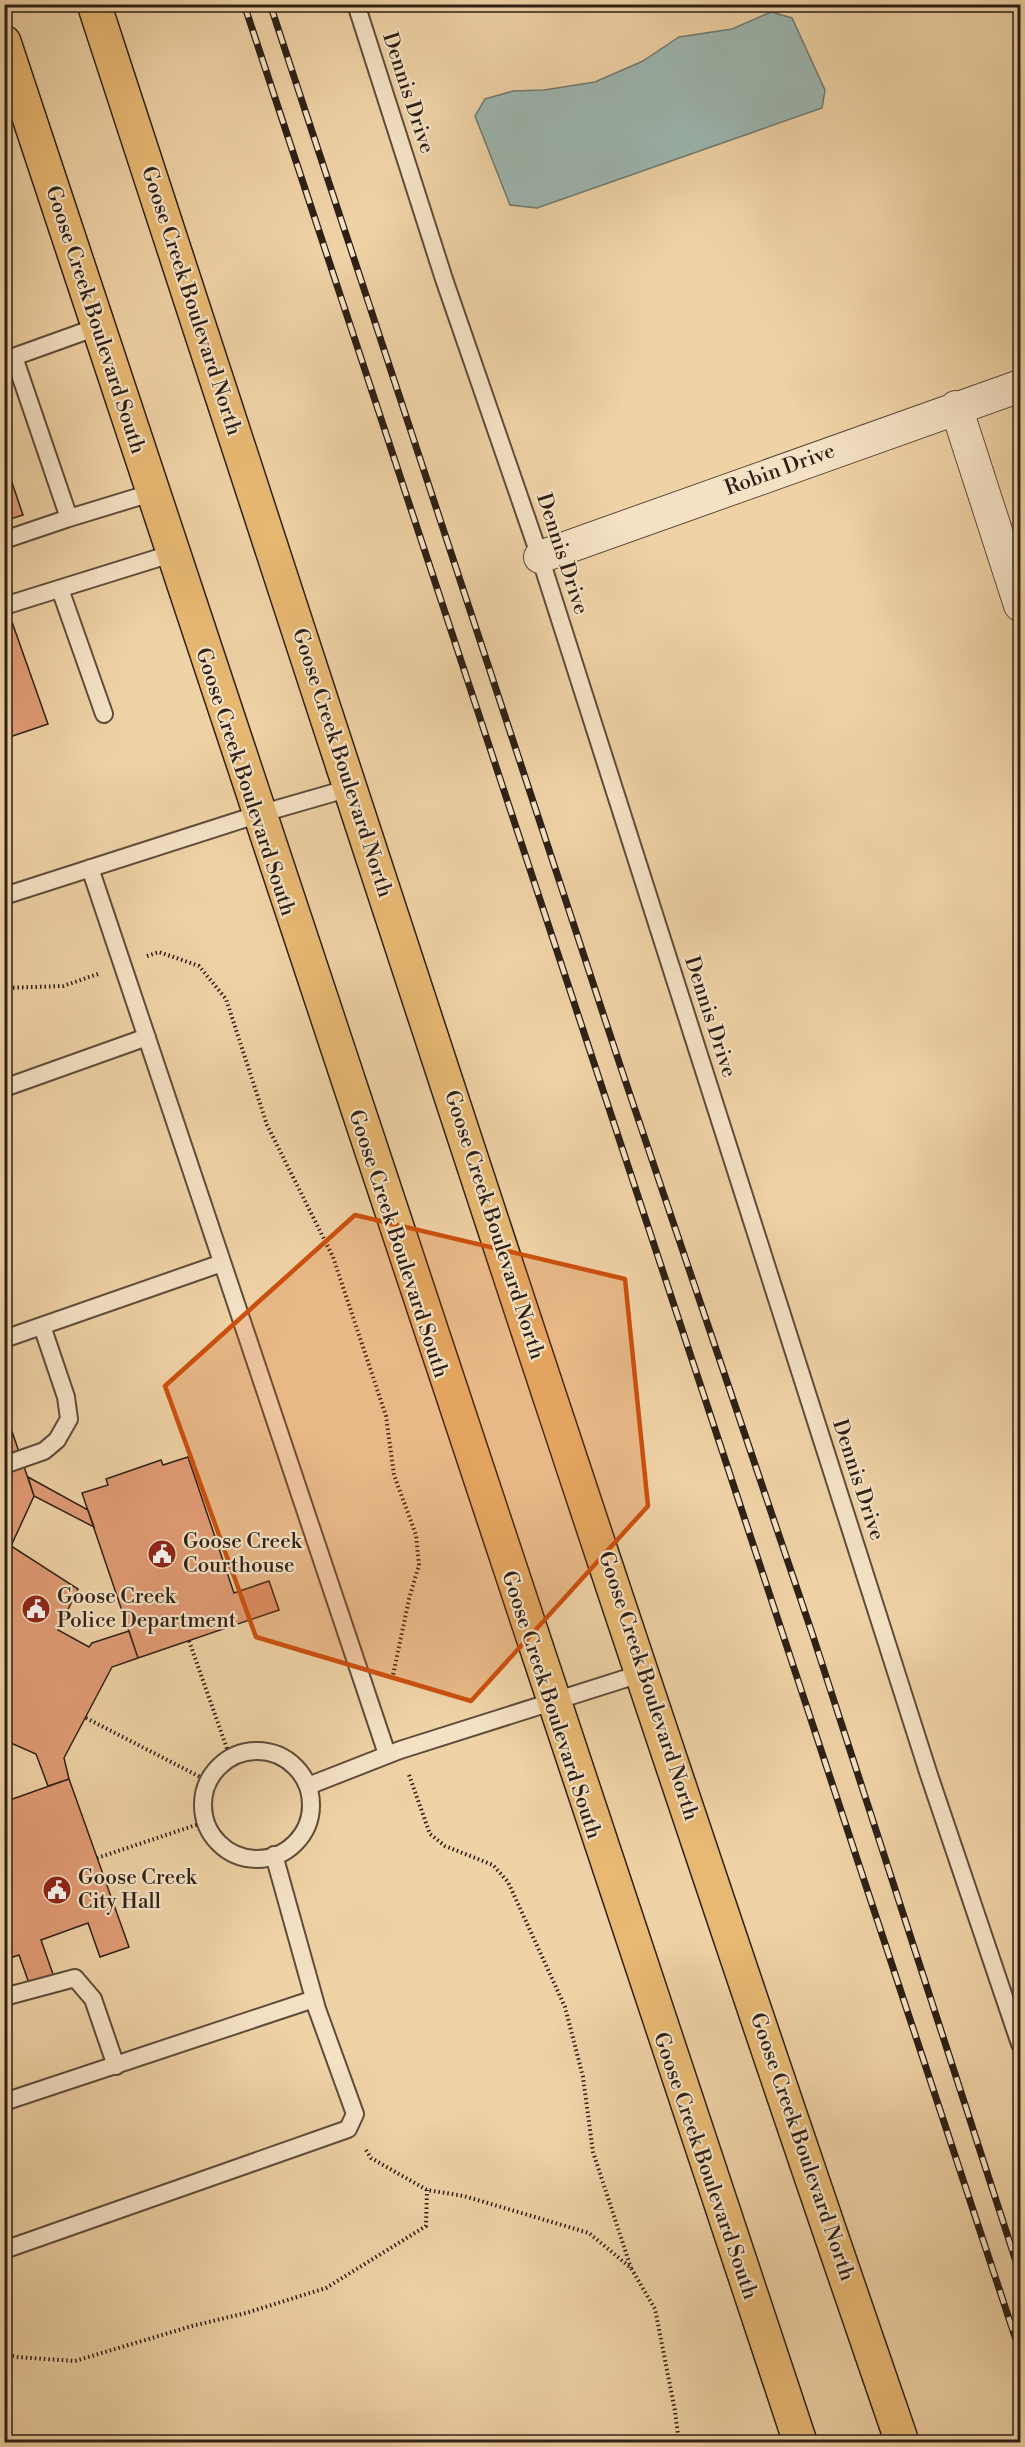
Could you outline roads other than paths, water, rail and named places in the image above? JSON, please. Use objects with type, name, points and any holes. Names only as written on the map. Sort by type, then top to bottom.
[{"type":"highway","name":"Goose Creek Boulevard North","points":[[94,4],[643,1673],[902,2442]]},
{"type":"highway","name":"Goose Creek Boulevard South","points":[[4,42],[256,815],[550,1702],[800,2442]]},
{"type":"street","name":"Robin Drive","points":[[540,557],[1020,386]]},
{"type":"street","points":[[956,407],[1020,605]]},
{"type":"lane","name":"Dennis Drive","points":[[356,4],[444,279],[540,557],[929,1775],[1020,2044]]},
{"type":"lane","points":[[69,518],[9,358],[97,327]]},
{"type":"lane","points":[[4,540],[151,493]]},
{"type":"lane","points":[[4,606],[171,554]]},
{"type":"lane","points":[[60,589],[104,714]]},
{"type":"lane","points":[[4,896],[256,815],[350,788]]},
{"type":"lane","points":[[90,868],[222,1263],[393,1752]]},
{"type":"lane","points":[[4,1088],[147,1037]]},
{"type":"lane","points":[[4,1339],[222,1263]]},
{"type":"lane","points":[[4,1465],[44,1450],[57,1440],[69,1419],[66,1396],[42,1326]]},
{"type":"lane","points":[[308,1786],[393,1752],[643,1673]]},
{"type":"lane","points":[[248,1751],[268,1752],[293,1764],[308,1786],[311,1800],[309,1818],[302,1835],[284,1851],[267,1858],[244,1857],[227,1851],[214,1839],[205,1822],[202,1810],[204,1791],[213,1772],[231,1757],[248,1751]]},
{"type":"lane","points":[[4,2250],[348,2129],[355,2114],[314,1999],[274,1855]]},
{"type":"lane","points":[[4,1997],[75,1978],[93,1999],[116,2066]]},
{"type":"lane","points":[[4,2102],[314,1999]]},
{"type":"water","points":[[771,12],[792,18],[825,90],[822,108],[537,208],[510,205],[475,116],[485,99],[513,91],[544,90],[595,82],[643,61],[679,37],[732,29]]},
{"type":"railway","points":[[244,4],[1020,2352]]},
{"type":"railway","points":[[270,4],[622,1071],[812,1633],[1020,2274]]},
{"type":"place","name":"Goose Creek Courthouse","points":[[162,1554]]},
{"type":"place","name":"Goose Creek Police Department","points":[[36,1609]]},
{"type":"place","name":"Goose Creek City Hall","points":[[57,1890]]}]
